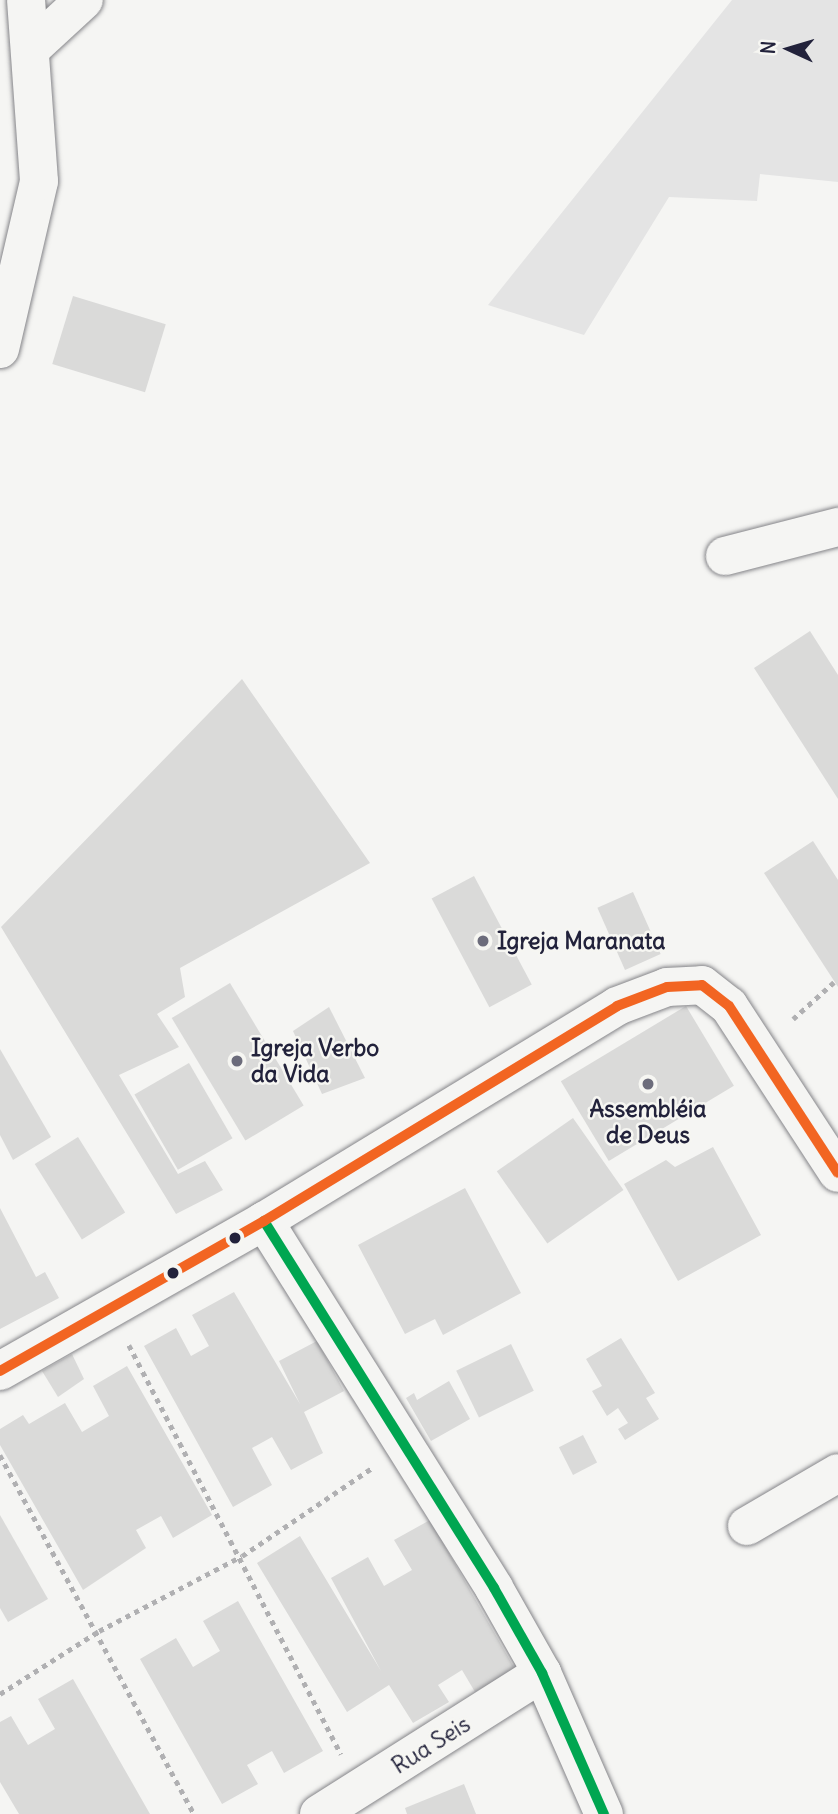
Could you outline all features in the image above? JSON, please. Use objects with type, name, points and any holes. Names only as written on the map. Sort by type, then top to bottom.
[{"type":"street","points":[[0,349],[38,181],[33,47],[26,0]]},
{"type":"street","points":[[33,47],[84,0]]},
{"type":"street","points":[[725,556],[838,527]]},
{"type":"street","points":[[0,1371],[108,1307],[264,1221],[617,1006],[667,987],[702,985],[729,1006],[838,1173]]},
{"type":"street","points":[[264,1221],[542,1673],[604,1814]]},
{"type":"street","points":[[747,1526],[838,1473]]},
{"type":"street","name":"Rua Seis","points":[[319,1814],[542,1673]]},
{"type":"path","points":[[793,1019],[834,982]]},
{"type":"path","points":[[108,1307],[242,1556],[359,1790]]},
{"type":"path","points":[[0,1694],[99,1631],[242,1556],[402,1448]]},
{"type":"path","points":[[0,1455],[99,1631],[194,1814]]},
{"type":"shaded area","points":[[732,0],[838,0],[838,182],[760,174],[757,201],[669,197],[584,335],[488,305]]},
{"type":"building","points":[[73,296],[166,324],[145,392],[52,364]]},
{"type":"building","points":[[810,631],[838,675],[838,799],[754,668]]},
{"type":"building","points":[[242,679],[370,863],[180,968],[185,997],[157,1014],[179,1047],[119,1075],[178,1174],[205,1161],[223,1190],[176,1214],[1,927]]},
{"type":"building","points":[[813,841],[838,880],[838,987],[764,873]]},
{"type":"building","name":"Igreja Maranata","points":[[474,876],[532,985],[489,1007],[432,899]]},
{"type":"building","points":[[633,892],[661,954],[625,970],[597,908]]},
{"type":"building","name":"Igreja Verbo da Vida","points":[[230,983],[304,1106],[245,1141],[172,1018]]},
{"type":"building","name":"Assembléia de Deus","points":[[686,1006],[734,1086],[609,1161],[561,1081]]},
{"type":"building","points":[[329,1007],[365,1078],[322,1094],[293,1031]]},
{"type":"building","points":[[0,1049],[51,1137],[13,1160],[0,1135]]},
{"type":"building","points":[[189,1063],[232,1138],[178,1170],[134,1094]]},
{"type":"building","points":[[573,1118],[623,1190],[547,1243],[497,1171]]},
{"type":"building","points":[[78,1137],[125,1212],[82,1240],[35,1164]]},
{"type":"building","points":[[713,1147],[761,1235],[678,1281],[624,1184],[666,1160],[675,1167]]},
{"type":"building","points":[[465,1188],[521,1293],[443,1335],[435,1319],[405,1334],[358,1245]]},
{"type":"building","points":[[0,1208],[36,1277],[45,1272],[59,1298],[0,1329]]},
{"type":"building","points":[[234,1292],[300,1404],[279,1361],[317,1341],[344,1391],[304,1412],[323,1453],[291,1470],[272,1437],[252,1448],[272,1485],[233,1507],[144,1346],[176,1328],[191,1356],[209,1346],[192,1315]]},
{"type":"building","points":[[621,1338],[655,1393],[646,1398],[659,1419],[625,1440],[618,1429],[628,1423],[618,1408],[607,1416],[592,1391],[602,1386],[586,1359]]},
{"type":"building","points":[[511,1344],[534,1391],[479,1417],[456,1371]]},
{"type":"building","points":[[72,1354],[84,1379],[58,1397],[42,1371]]},
{"type":"building","points":[[127,1366],[212,1515],[173,1538],[161,1516],[136,1530],[146,1548],[83,1590],[0,1445],[0,1429],[23,1415],[29,1424],[65,1403],[82,1432],[109,1416],[93,1386]]},
{"type":"building","points":[[449,1381],[470,1419],[431,1441],[406,1398],[414,1393],[417,1400]]},
{"type":"building","points":[[583,1435],[597,1463],[573,1475],[559,1447]]},
{"type":"building","points":[[0,1515],[48,1599],[8,1622],[0,1608]]},
{"type":"building","points":[[430,1520],[515,1669],[475,1692],[462,1670],[438,1685],[449,1702],[413,1723],[389,1685],[347,1712],[257,1563],[300,1536],[381,1671],[331,1578],[368,1557],[384,1586],[412,1570],[394,1540]]},
{"type":"building","points":[[238,1601],[323,1751],[284,1773],[272,1751],[247,1765],[258,1784],[222,1804],[140,1659],[176,1638],[193,1667],[220,1651],[203,1621]]},
{"type":"building","points":[[73,1679],[150,1814],[19,1814],[0,1782],[0,1722],[11,1716],[28,1745],[55,1729],[38,1699]]},
{"type":"building","points":[[464,1784],[476,1814],[407,1814],[405,1808]]},
{"type":"transit line","points":[[0,1371],[264,1221],[617,1006],[667,987],[702,985],[729,1006],[838,1173]]},
{"type":"transit line","points":[[264,1221],[494,1588],[542,1673],[604,1814]]},
{"type":"place","name":"Igreja Maranata","points":[[483,941]]},
{"type":"place","name":"Igreja Verbo da Vida","points":[[237,1061]]},
{"type":"place","name":"Assembléia de Deus","points":[[648,1084]]}]
